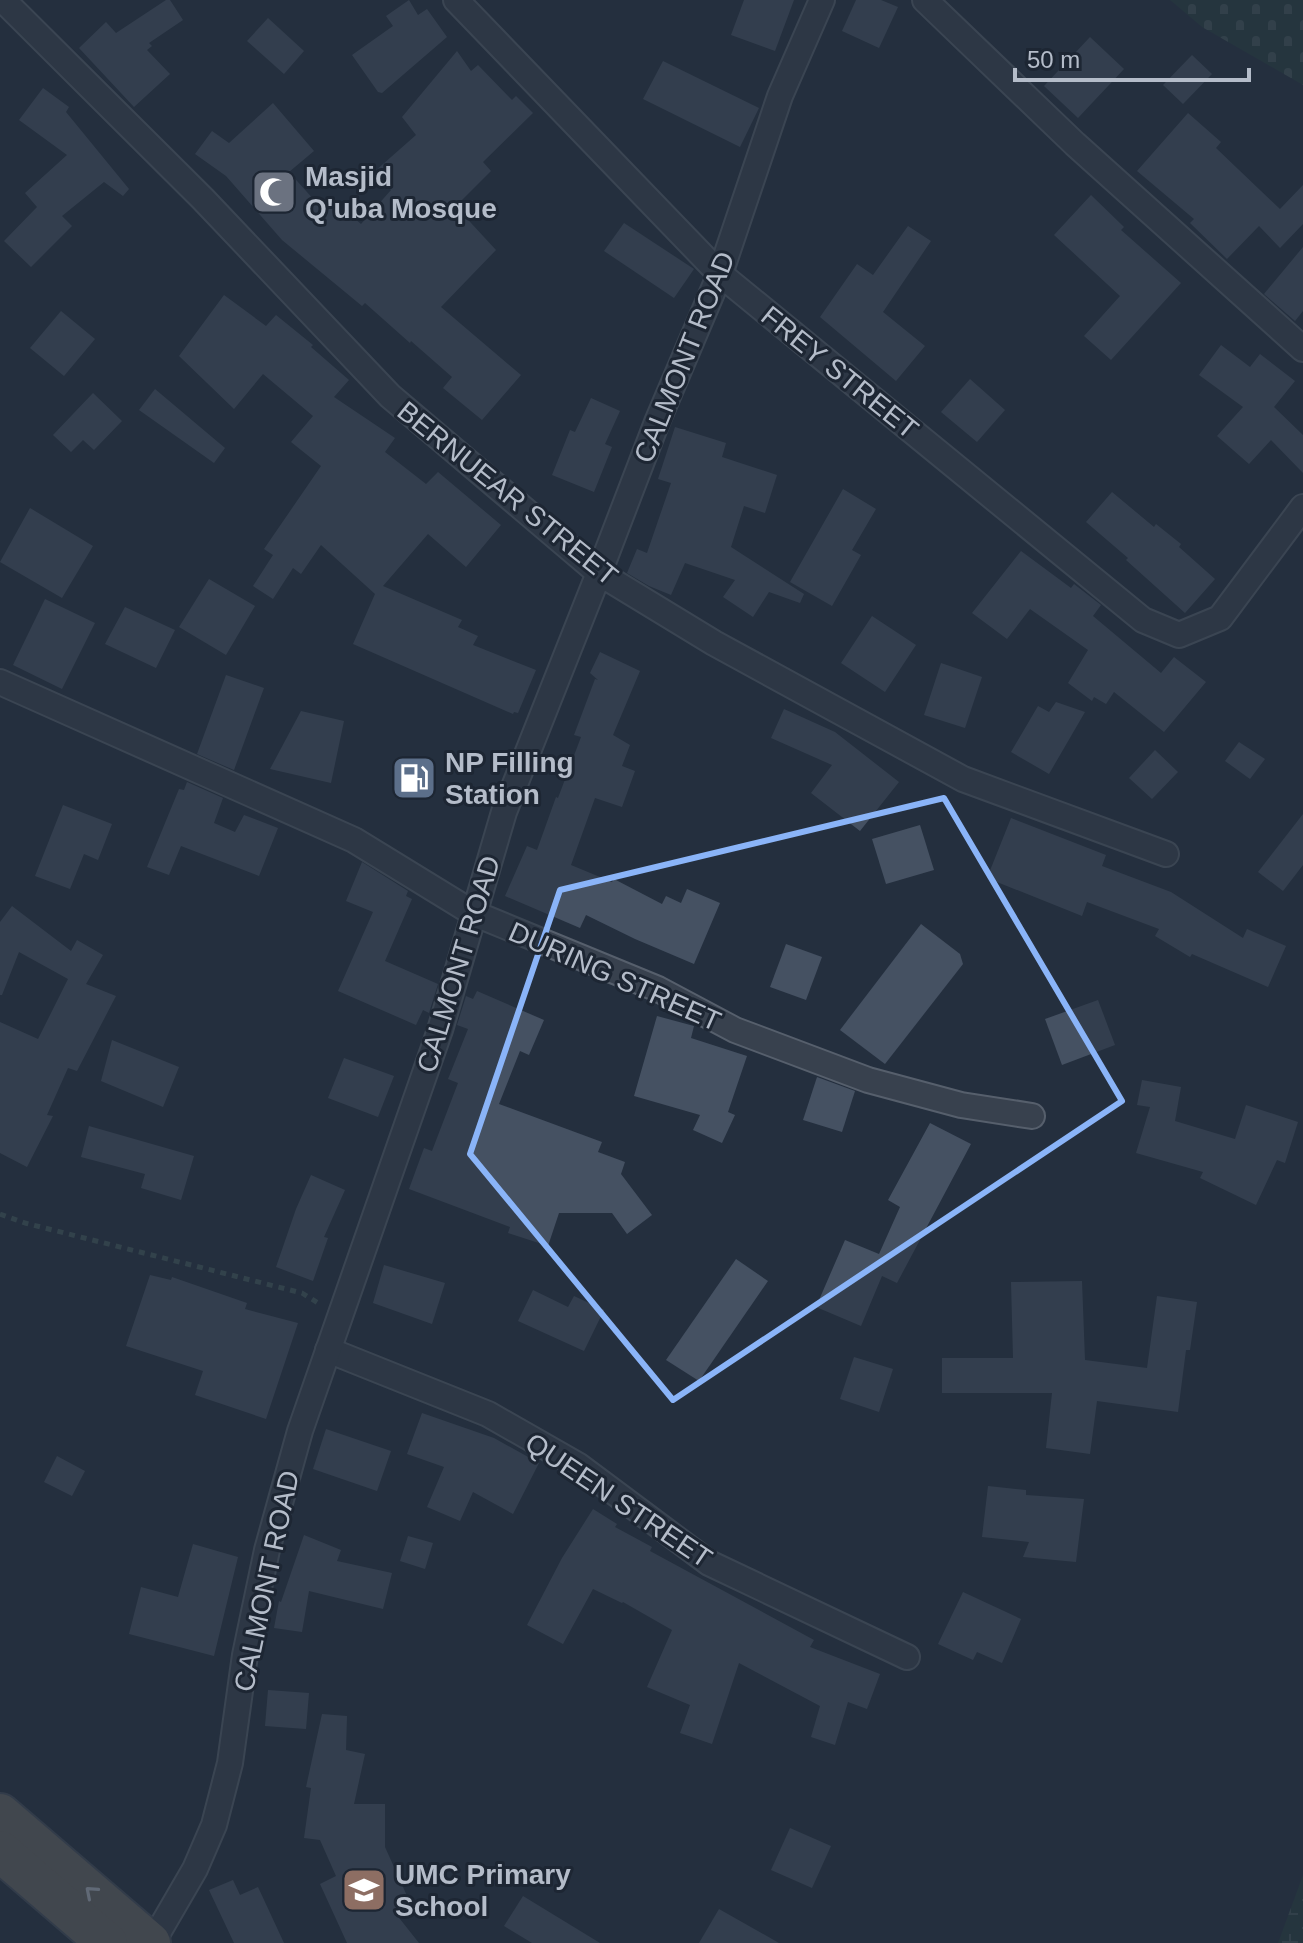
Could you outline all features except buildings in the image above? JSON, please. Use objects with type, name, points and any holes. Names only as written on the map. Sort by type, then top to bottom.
[{"type":"highway","points":[[0,1814],[151,1943]]},
{"type":"highway","points":[[0,1851],[107,1943]]},
{"type":"street","name":"BERNUEAR STREET","points":[[3,0],[203,199],[390,396],[599,573],[714,643],[963,779],[1166,854]]},
{"type":"street","name":"FREY STREET","points":[[456,0],[720,274],[1143,620],[1179,635],[1220,618],[1303,507]]},
{"type":"street","name":"CALMONT ROAD","points":[[151,1943],[195,1869],[214,1825],[230,1763],[245,1655],[267,1550],[300,1431],[440,1030],[504,812],[657,422],[720,274],[780,96],[822,0]]},
{"type":"street","points":[[925,0],[1075,144],[1303,349]]},
{"type":"street","name":"DURING STREET","points":[[0,682],[354,840],[473,913],[658,989],[735,1030],[868,1080],[961,1105],[1032,1116]]},
{"type":"street","name":"QUEEN STREET","points":[[328,1350],[488,1414],[579,1466],[709,1563],[907,1657]]},
{"type":"path","points":[[0,1214],[302,1293],[340,1316]]},
{"type":"highlighted area","points":[[944,798],[1122,1101],[673,1400],[470,1154],[560,890]]},
{"type":"green space","points":[[1170,0],[1303,0],[1303,85],[1202,27]]},
{"type":"green space","points":[[1303,1875],[1303,1943],[1278,1943]]},
{"type":"place","name":"Masjid Q'uba Mosque","points":[[274,192]]},
{"type":"place","name":"NP Filling Station","points":[[414,778]]},
{"type":"place","name":"UMC Primary School","points":[[364,1890]]}]
